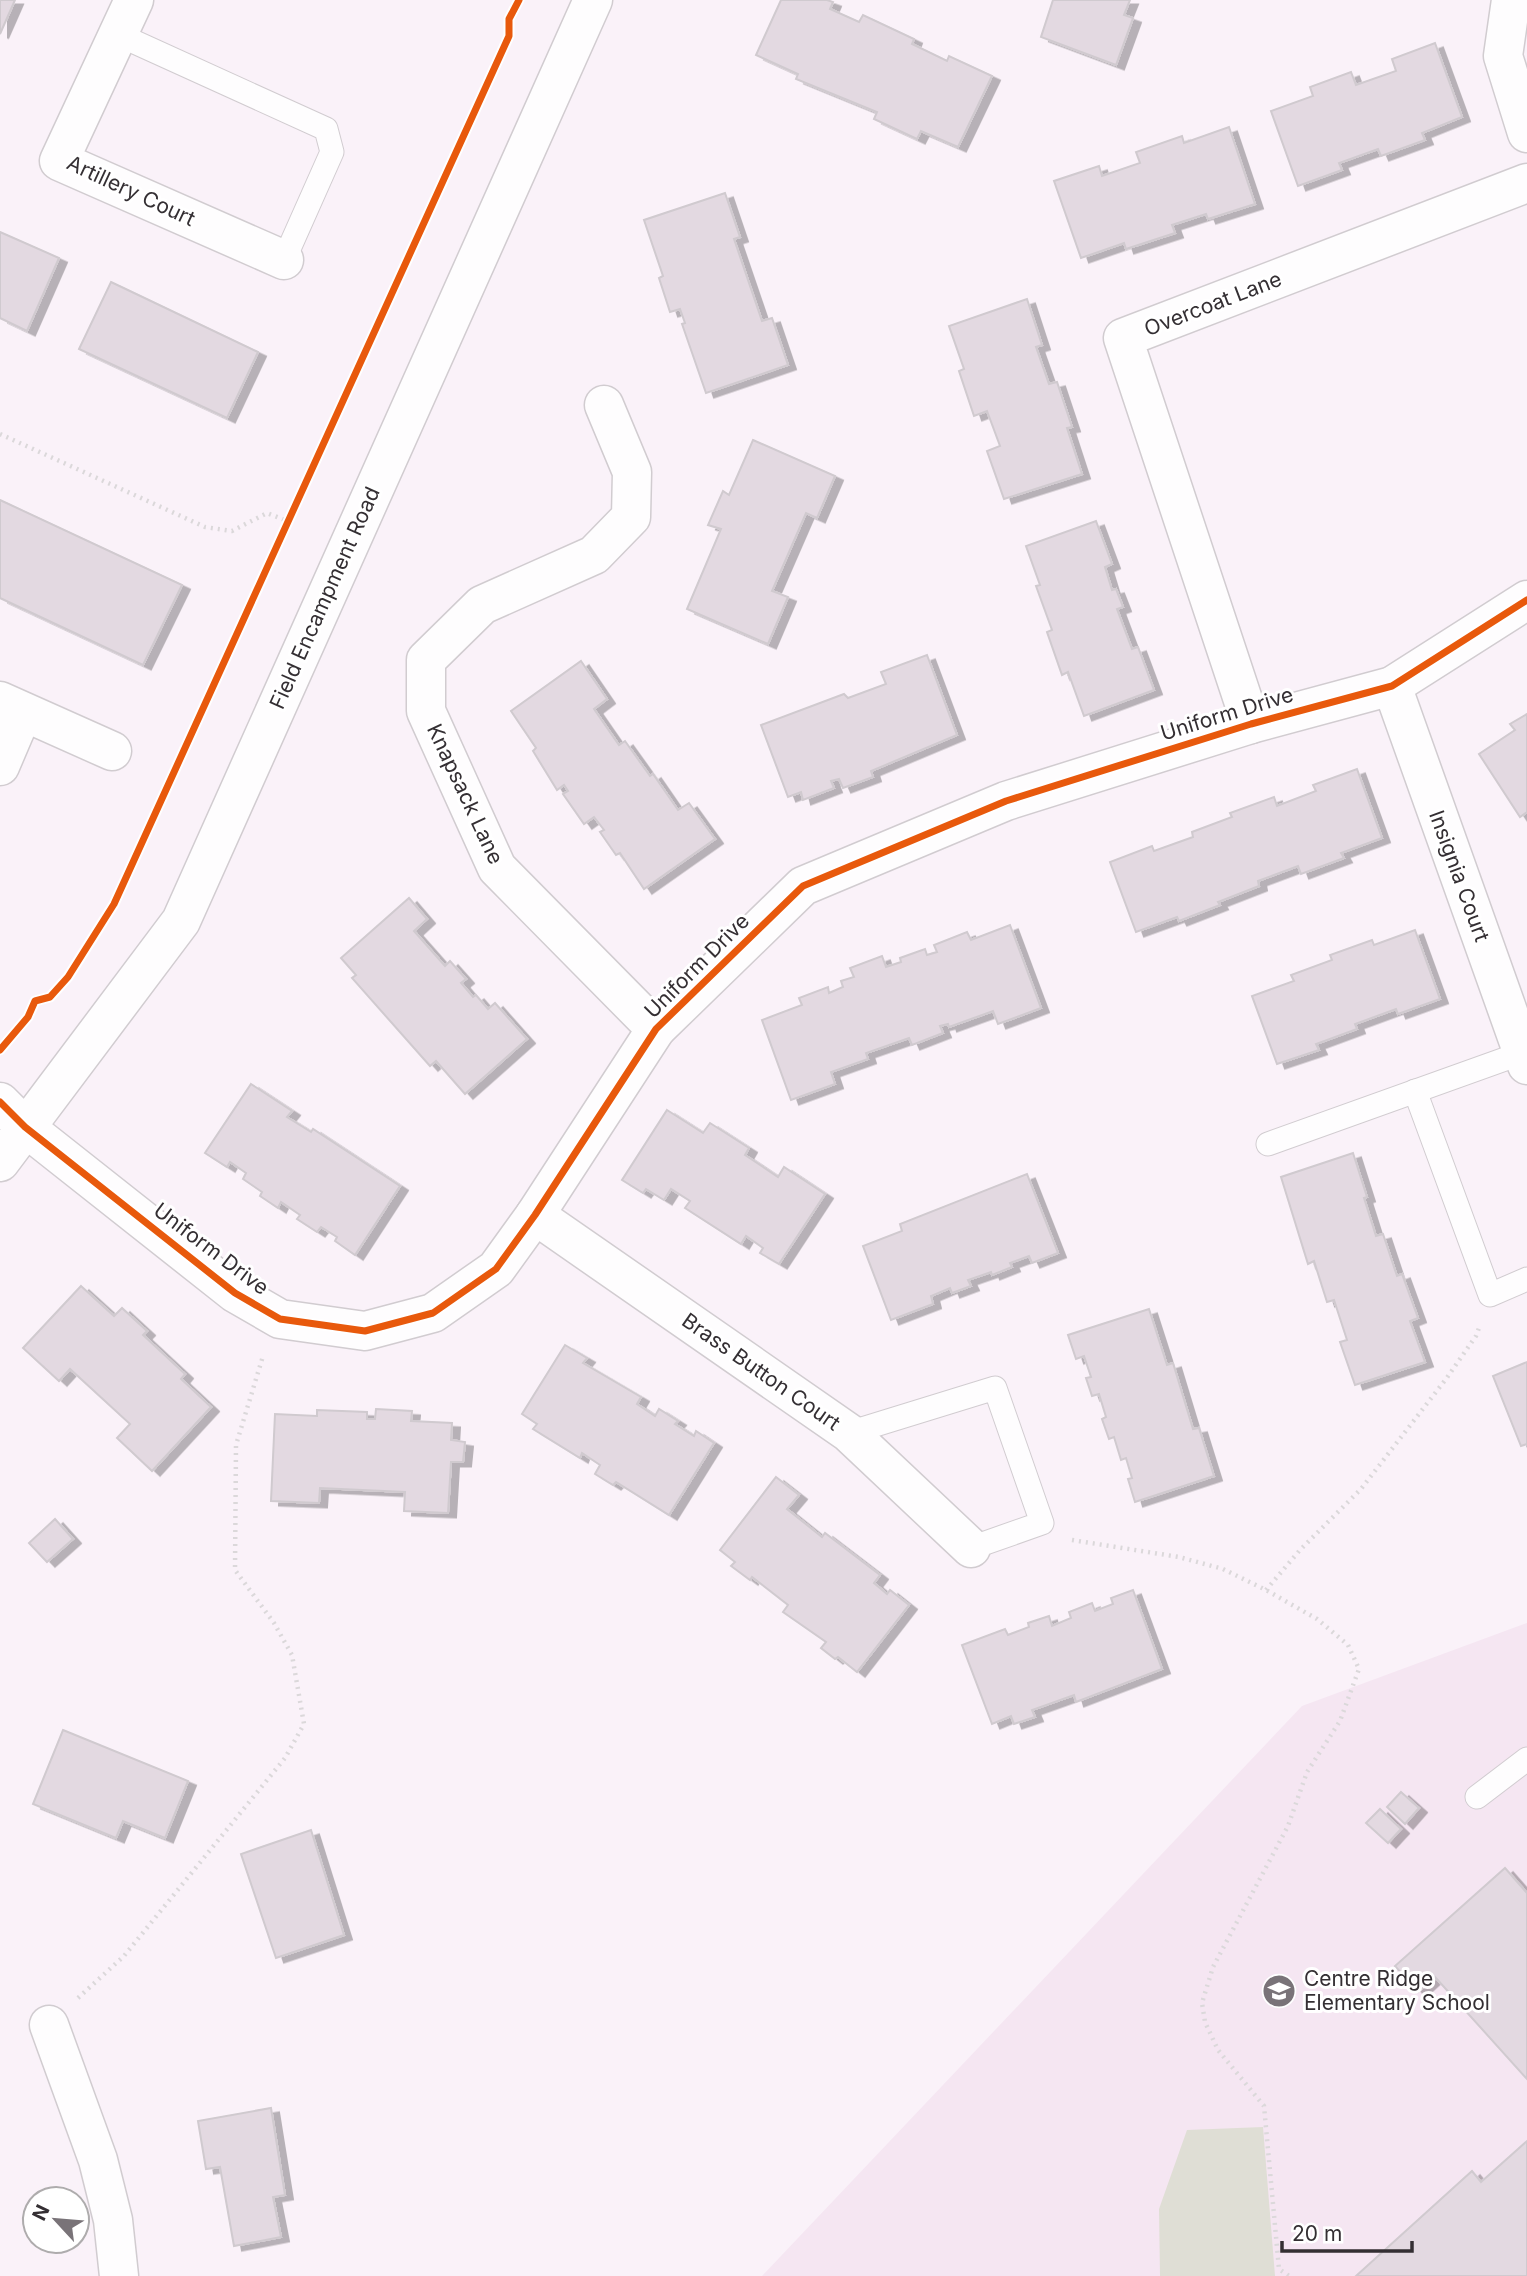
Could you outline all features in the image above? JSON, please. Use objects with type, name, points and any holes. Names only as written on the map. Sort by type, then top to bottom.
[{"type":"street","name":"Artillery Court","points":[[134,0],[59,161],[284,260]]},
{"type":"street","name":"Field Encampment Road","points":[[0,1161],[13,1115],[181,921],[593,0]]},
{"type":"street","points":[[1511,0],[1503,56],[1527,133]]},
{"type":"street","name":"Overcoat Lane","points":[[1251,724],[1123,338],[1527,183]]},
{"type":"street","name":"Knapsack Lane","points":[[604,405],[632,472],[631,517],[594,555],[482,605],[426,660],[426,711],[498,868],[656,1029]]},
{"type":"street","name":"Uniform Drive","points":[[13,1115],[235,1293],[280,1319],[365,1331],[433,1313],[496,1269],[535,1215],[656,1029],[803,886],[1006,800],[1251,724],[1391,686],[1527,600]]},
{"type":"street","name":"Insignia Court","points":[[1391,686],[1525,1059]]},
{"type":"street","points":[[0,766],[12,707],[112,751]]},
{"type":"street","name":"Brass Button Court","points":[[535,1215],[849,1433],[971,1548]]},
{"type":"street","points":[[49,2025],[98,2160],[113,2220],[119,2276]]},
{"type":"lane","points":[[117,34],[326,129],[332,152],[284,260]]},
{"type":"lane","points":[[1268,1144],[1415,1091],[1525,1059]]},
{"type":"lane","points":[[1415,1091],[1490,1295],[1527,1279]]},
{"type":"lane","points":[[849,1433],[995,1388],[1042,1523],[971,1548]]},
{"type":"lane","points":[[1476,1797],[1527,1759]]},
{"type":"path","points":[[0,434],[205,527],[232,531],[267,513],[287,520]]},
{"type":"path","points":[[282,531],[293,508]]},
{"type":"path","points":[[1266,1590],[1300,1550],[1361,1489],[1446,1379],[1476,1336],[1490,1295]]},
{"type":"path","points":[[49,2025],[124,1956],[285,1758],[304,1724],[292,1655],[274,1623],[235,1570],[236,1445],[264,1352],[280,1319]]},
{"type":"path","points":[[1042,1523],[1071,1540],[1179,1557],[1223,1569],[1317,1619],[1348,1645],[1359,1669],[1340,1720],[1307,1772],[1288,1826],[1213,1967],[1202,2003],[1205,2022],[1218,2050],[1264,2106],[1279,2269],[1289,2276]]},
{"type":"shaded area","name":"Centre Ridge Elementary School","points":[[1527,1623],[1527,2276],[762,2276],[1302,1706]]},
{"type":"shaded area","points":[[1263,2127],[1275,2276],[1160,2276],[1159,2209],[1187,2130]]},
{"type":"building","points":[[0,0],[15,0],[0,34]]},
{"type":"building","points":[[781,0],[833,2],[830,9],[859,22],[863,15],[914,39],[912,44],[947,61],[949,56],[992,76],[958,147],[921,131],[917,139],[874,119],[877,112],[796,79],[798,74],[756,55]]},
{"type":"building","points":[[1053,0],[1130,0],[1124,15],[1133,18],[1116,65],[1041,37]]},
{"type":"building","points":[[1435,43],[1462,117],[1422,133],[1425,140],[1381,156],[1378,149],[1339,163],[1342,170],[1298,186],[1271,111],[1313,96],[1310,87],[1351,72],[1356,85],[1396,71],[1392,59]]},
{"type":"building","points":[[1229,127],[1255,204],[1208,219],[1206,214],[1172,225],[1175,233],[1126,249],[1124,243],[1081,258],[1054,181],[1099,166],[1102,176],[1140,163],[1136,152],[1182,136],[1184,143]]},
{"type":"building","points":[[725,193],[740,237],[734,239],[762,321],[772,318],[788,365],[706,393],[682,324],[685,323],[680,309],[670,312],[659,278],[663,276],[644,220]]},
{"type":"building","points":[[0,232],[59,258],[27,331],[0,318]]},
{"type":"building","points":[[111,282],[258,352],[227,418],[79,349]]},
{"type":"building","points":[[1027,299],[1042,345],[1036,347],[1049,384],[1057,382],[1072,427],[1067,428],[1082,474],[1004,499],[987,451],[1000,446],[987,411],[974,416],[959,371],[964,369],[949,326]]},
{"type":"building","points":[[753,440],[835,476],[817,518],[806,513],[772,591],[788,597],[768,644],[687,609],[721,529],[708,525],[723,491],[729,495]]},
{"type":"building","points":[[0,500],[182,585],[143,665],[0,598]]},
{"type":"building","points":[[1096,521],[1112,564],[1105,567],[1112,590],[1116,589],[1123,607],[1117,609],[1132,649],[1138,647],[1154,690],[1084,716],[1068,672],[1062,675],[1047,632],[1052,630],[1036,586],[1040,585],[1026,546]]},
{"type":"building","points":[[927,655],[957,735],[871,771],[873,777],[843,788],[839,779],[831,781],[834,788],[803,800],[801,792],[788,797],[761,725],[844,694],[848,698],[886,684],[881,672]]},
{"type":"building","points":[[581,661],[607,699],[594,709],[619,745],[625,741],[650,776],[653,774],[678,810],[689,803],[715,839],[644,889],[620,853],[616,855],[600,832],[604,830],[594,817],[584,824],[563,794],[568,791],[564,785],[557,790],[533,751],[536,748],[511,711]]},
{"type":"building","points":[[1527,714],[1527,812],[1520,817],[1479,754],[1515,730],[1510,724]]},
{"type":"building","points":[[1357,769],[1382,838],[1341,853],[1344,858],[1301,874],[1298,866],[1258,881],[1259,886],[1218,902],[1220,905],[1179,921],[1177,917],[1136,932],[1110,862],[1152,846],[1154,851],[1193,837],[1192,832],[1232,817],[1230,813],[1274,797],[1277,806],[1316,791],[1313,785]]},
{"type":"building","points":[[409,898],[427,919],[414,931],[445,966],[450,961],[466,979],[461,983],[473,997],[476,995],[488,1009],[495,1003],[527,1039],[465,1094],[436,1061],[430,1066],[352,978],[356,975],[341,958]]},
{"type":"building","points":[[1010,925],[1041,1008],[998,1024],[993,1011],[949,1027],[948,1024],[940,1026],[943,1033],[912,1045],[909,1038],[866,1053],[868,1059],[831,1072],[835,1084],[791,1100],[762,1020],[802,1005],[799,998],[828,987],[829,993],[843,987],[841,981],[854,977],[850,968],[882,956],[886,967],[901,962],[900,958],[925,949],[927,955],[937,952],[934,945],[967,932],[971,940]]},
{"type":"building","points":[[1415,930],[1440,999],[1398,1014],[1396,1009],[1355,1024],[1357,1029],[1316,1044],[1319,1050],[1277,1064],[1252,996],[1294,981],[1291,975],[1332,960],[1330,955],[1372,940],[1374,945]]},
{"type":"building","points":[[251,1084],[292,1111],[287,1117],[311,1132],[313,1129],[400,1186],[355,1255],[335,1241],[337,1237],[321,1227],[317,1232],[297,1219],[300,1215],[281,1202],[278,1208],[260,1196],[262,1192],[243,1179],[246,1173],[230,1162],[227,1167],[205,1153]]},
{"type":"building","points":[[667,1110],[703,1133],[710,1123],[749,1148],[745,1155],[778,1177],[784,1167],[825,1194],[779,1264],[760,1253],[763,1248],[746,1236],[741,1244],[685,1208],[690,1201],[671,1189],[664,1200],[646,1189],[643,1193],[622,1180]]},
{"type":"building","points":[[1353,1153],[1376,1236],[1383,1234],[1397,1276],[1402,1274],[1418,1318],[1410,1321],[1425,1362],[1355,1385],[1340,1342],[1347,1340],[1334,1300],[1327,1302],[1314,1261],[1308,1264],[1281,1177]]},
{"type":"building","points":[[1027,1174],[1058,1253],[1032,1263],[1029,1256],[1010,1263],[1012,1267],[968,1280],[971,1286],[952,1293],[950,1288],[931,1296],[933,1304],[891,1320],[863,1246],[902,1231],[900,1224]]},
{"type":"building","points":[[81,1286],[114,1316],[122,1308],[147,1331],[143,1335],[185,1374],[181,1379],[211,1407],[152,1471],[117,1438],[130,1424],[70,1369],[59,1381],[23,1348]]},
{"type":"building","points":[[1149,1309],[1167,1365],[1173,1363],[1193,1429],[1199,1428],[1214,1476],[1135,1502],[1128,1479],[1132,1478],[1126,1458],[1121,1460],[1114,1437],[1109,1439],[1102,1419],[1106,1417],[1099,1394],[1092,1396],[1086,1378],[1091,1377],[1084,1356],[1076,1359],[1068,1335]]},
{"type":"building","points":[[565,1345],[587,1358],[583,1363],[641,1397],[637,1404],[655,1416],[659,1409],[678,1421],[675,1424],[694,1436],[696,1431],[714,1443],[669,1515],[616,1482],[613,1485],[595,1474],[600,1465],[582,1453],[580,1458],[533,1429],[537,1424],[522,1414]]},
{"type":"building","points":[[1527,1362],[1527,1444],[1521,1446],[1493,1376]]},
{"type":"building","points":[[376,1409],[412,1411],[411,1421],[452,1423],[451,1440],[465,1442],[463,1462],[451,1462],[448,1513],[404,1511],[405,1492],[320,1488],[319,1503],[271,1501],[275,1414],[317,1416],[317,1410],[367,1412],[367,1419],[375,1419]]},
{"type":"building","points":[[776,1477],[799,1495],[787,1509],[822,1537],[825,1533],[880,1575],[874,1583],[887,1594],[890,1590],[909,1605],[857,1672],[821,1648],[826,1642],[783,1612],[788,1605],[752,1577],[750,1580],[731,1566],[735,1562],[720,1550]]},
{"type":"building","points":[[55,1519],[73,1539],[47,1562],[29,1543]]},
{"type":"building","points":[[1133,1590],[1162,1669],[1076,1702],[1074,1695],[1032,1710],[1035,1717],[1014,1724],[1011,1716],[992,1724],[962,1645],[1005,1629],[1008,1635],[1029,1627],[1028,1623],[1049,1616],[1052,1626],[1071,1618],[1069,1612],[1092,1603],[1095,1611],[1113,1604],[1111,1598]]},
{"type":"building","points":[[63,1730],[188,1781],[165,1838],[123,1821],[116,1838],[33,1804]]},
{"type":"building","points":[[1401,1792],[1419,1808],[1405,1824],[1387,1807]]},
{"type":"building","points":[[1380,1809],[1401,1829],[1388,1843],[1366,1823]]},
{"type":"building","points":[[311,1830],[344,1935],[276,1958],[241,1854]]},
{"type":"building","points":[[1505,1868],[1527,1893],[1527,2079],[1435,1977],[1418,1992],[1395,1966]]},
{"type":"building","points":[[271,2108],[285,2195],[273,2197],[281,2237],[234,2246],[220,2167],[206,2169],[198,2121]]},
{"type":"building","points":[[1527,2141],[1527,2276],[1356,2276],[1472,2171],[1481,2182]]},
{"type":"cycle path","points":[[0,1050],[28,1017],[35,1001],[50,997],[68,977],[114,904],[509,36],[509,19],[519,0]]},
{"type":"cycle path","points":[[0,1102],[25,1127],[235,1293],[280,1319],[365,1331],[433,1313],[496,1269],[535,1215],[656,1029],[803,886],[1006,801],[1251,724],[1392,686],[1527,600]]},
{"type":"place","name":"Centre Ridge Elementary School","points":[[1279,1991]]}]
